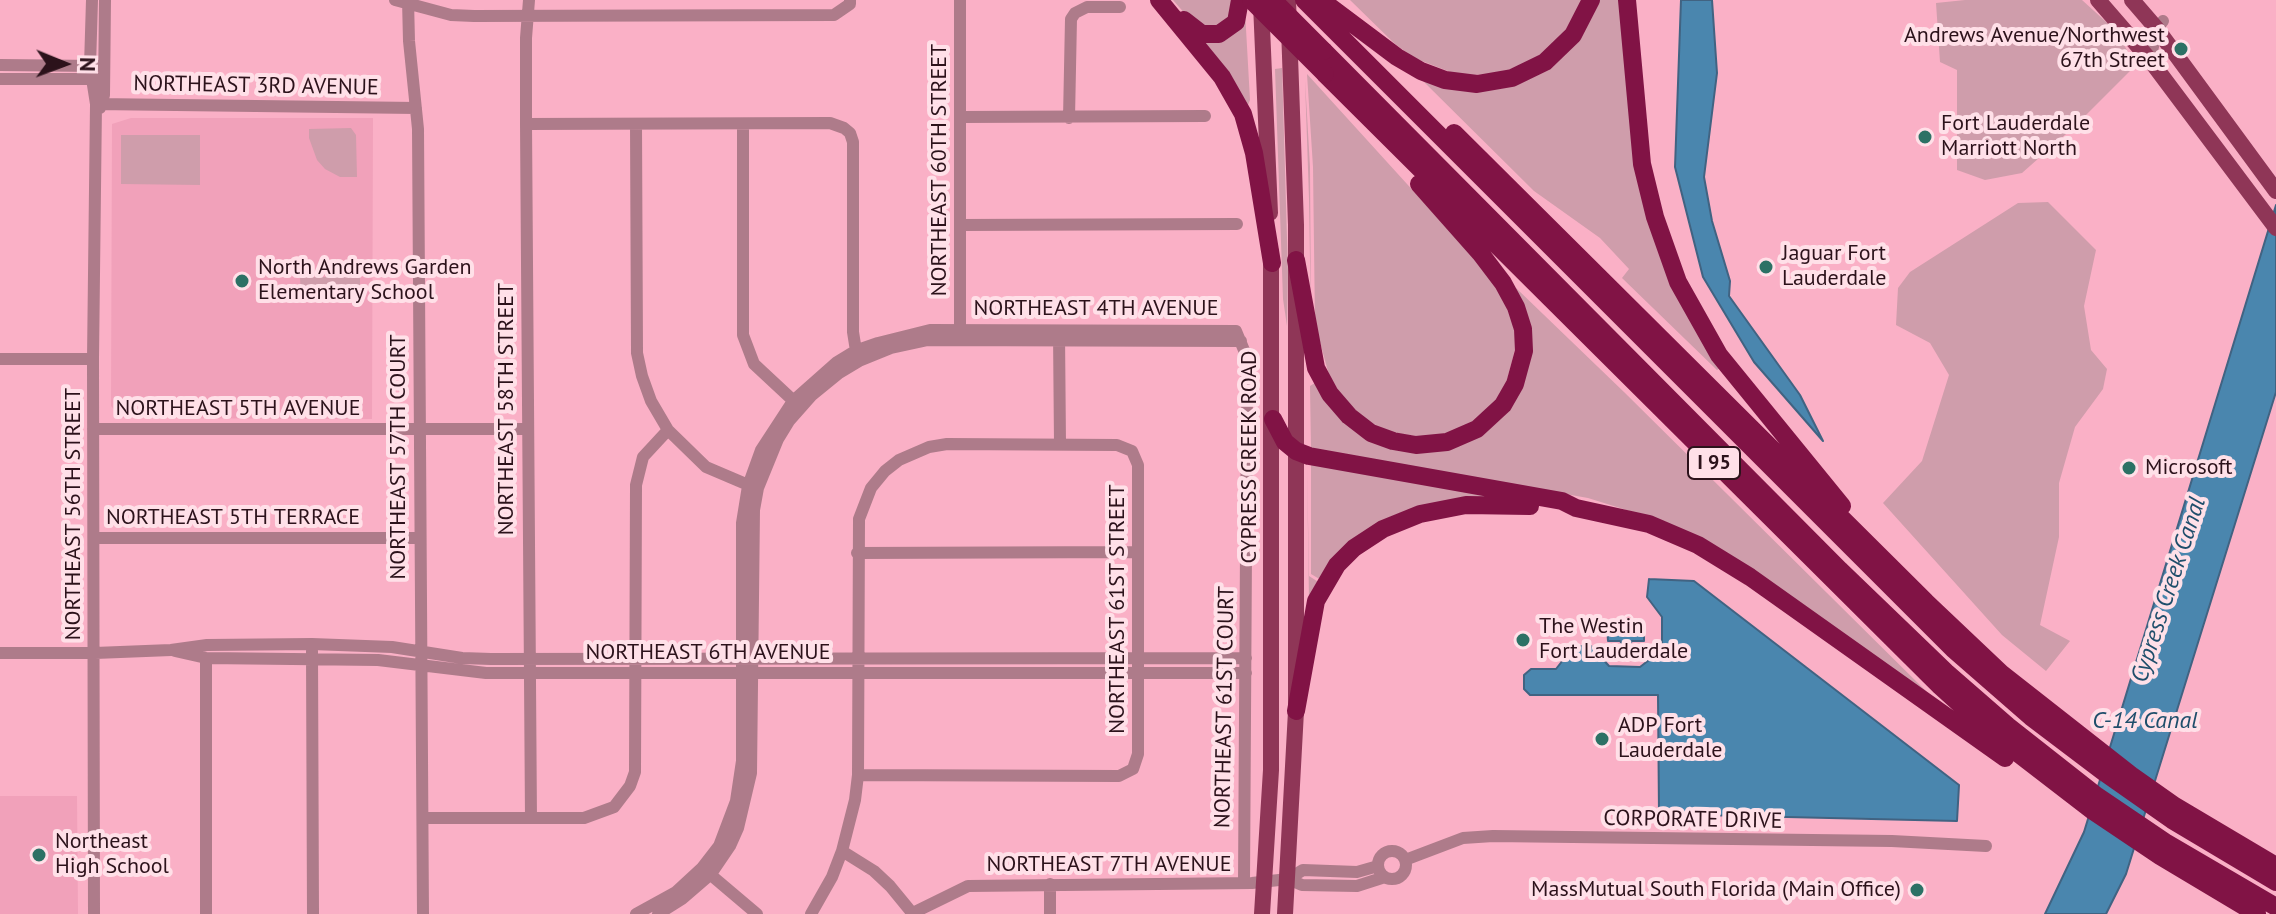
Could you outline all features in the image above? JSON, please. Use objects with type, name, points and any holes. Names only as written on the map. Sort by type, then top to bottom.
[{"type":"highway","points":[[1159,0],[1222,77],[1243,114],[1254,153],[1272,263]]},
{"type":"highway","points":[[1166,0],[1193,29],[1210,36],[1224,33],[1233,26],[1238,18],[1240,0]]},
{"type":"highway","name":"I 95","points":[[1251,0],[1914,662],[1993,734],[2257,914]]},
{"type":"highway","points":[[1273,0],[1905,633],[2073,787]]},
{"type":"highway","points":[[1304,0],[1321,6],[1407,64],[1445,80],[1477,84],[1512,78],[1545,62],[1573,35],[1591,0]]},
{"type":"highway","points":[[1627,0],[1642,164],[1655,217],[1678,282],[1719,355],[1827,486],[1876,553]]},
{"type":"highway","points":[[1321,6],[1903,601],[1995,687],[2085,749]]},
{"type":"highway","name":"I 95","points":[[1321,6],[1876,553],[2085,749],[2174,813],[2276,866]]},
{"type":"highway","points":[[1296,260],[1316,368],[1330,394],[1358,424],[1393,441],[1436,444],[1467,434],[1486,422],[1503,405],[1515,384],[1524,351],[1523,329],[1516,307],[1481,254],[1416,181],[1369,118]]},
{"type":"highway","points":[[1273,419],[1285,442],[1296,451],[1319,458],[1562,501],[1576,508],[1649,524],[1713,554],[1760,583],[2029,775],[2073,787]]},
{"type":"highway","points":[[1296,711],[1316,601],[1337,565],[1364,541],[1404,519],[1449,508],[1499,504],[1576,508]]},
{"type":"highway","points":[[2174,813],[2276,882]]},
{"type":"highway","points":[[2162,849],[2276,907]]},
{"type":"main road","name":"CYPRESS CREEK ROAD","points":[[1261,0],[1272,263],[1273,419],[1271,770],[1262,914]]},
{"type":"main road","name":"CYPRESS CREEK ROAD","points":[[1285,914],[1296,711],[1296,260],[1288,0]]},
{"type":"main road","points":[[2098,0],[2150,60],[2276,228]]},
{"type":"main road","points":[[2132,0],[2160,25],[2274,189]]},
{"type":"street","name":"NORTHEAST 56TH STREET","points":[[92,0],[90,72],[98,108]]},
{"type":"street","name":"NORTHEAST 56TH STREET","points":[[94,914],[93,359],[98,108],[104,73],[105,0]]},
{"type":"street","name":"NORTHEAST 58TH STREET","points":[[529,0],[526,124],[531,818]]},
{"type":"street","name":"NORTHEAST 60TH STREET","points":[[960,0],[960,334]]},
{"type":"street","points":[[403,1],[451,15],[527,16],[834,15],[850,2]]},
{"type":"street","name":"NORTHEAST 57TH COURT","points":[[403,1],[416,108],[423,914]]},
{"type":"street","points":[[1069,118],[1069,25],[1075,13],[1087,7],[1120,7]]},
{"type":"street","points":[[2150,60],[2160,25]]},
{"type":"street","name":"NORTHEAST 3RD AVENUE","points":[[0,65],[104,73]]},
{"type":"street","name":"NORTHEAST 3RD AVENUE","points":[[0,79],[90,72]]},
{"type":"street","name":"NORTHEAST 3RD AVENUE","points":[[98,108],[416,108]]},
{"type":"street","points":[[961,117],[1205,116]]},
{"type":"street","points":[[526,124],[830,123],[844,128],[853,142],[853,332],[857,356]]},
{"type":"street","points":[[636,124],[637,353],[642,376],[651,401],[668,430],[706,467],[753,487]]},
{"type":"street","points":[[743,124],[743,335],[754,364],[797,404]]},
{"type":"street","points":[[960,225],[1237,224]]},
{"type":"street","name":"NORTHEAST 4TH AVENUE","points":[[706,871],[730,846],[751,773],[742,523],[770,433],[821,375],[914,332],[1241,341]]},
{"type":"street","points":[[811,914],[832,877],[842,851],[858,775],[857,553],[859,519],[871,488],[885,471],[913,452],[947,444],[1060,444],[1059,334]]},
{"type":"street","name":"NORTHEAST 61ST COURT","points":[[1241,341],[1246,355],[1244,883]]},
{"type":"street","points":[[0,359],[93,359]]},
{"type":"street","name":"NORTHEAST 5TH AVENUE","points":[[93,429],[527,429]]},
{"type":"street","points":[[423,818],[584,818],[614,807],[630,786],[637,758],[636,485],[643,457],[668,430]]},
{"type":"street","name":"NORTHEAST 61ST STREET","points":[[858,775],[1119,776],[1133,769],[1138,754],[1138,465],[1132,451],[1117,445],[1060,444]]},
{"type":"street","name":"NORTHEAST 5TH TERRACE","points":[[95,538],[419,538]]},
{"type":"street","points":[[857,553],[1137,552]]},
{"type":"street","points":[[312,644],[313,914]]},
{"type":"street","name":"NORTHEAST 6TH AVENUE","points":[[0,653],[95,653],[171,650],[207,645],[312,644],[421,650],[528,666],[636,673],[747,674],[857,666]]},
{"type":"street","name":"NORTHEAST 6TH AVENUE","points":[[171,650],[206,658],[378,660],[463,671],[636,659],[747,660],[857,666],[1138,665],[1246,658]]},
{"type":"street","points":[[206,658],[206,914]]},
{"type":"street","name":"NORTHEAST 6TH AVENUE","points":[[1138,665],[1246,673]]},
{"type":"street","name":"CORPORATE DRIVE","points":[[1405,860],[1463,838],[1493,836],[1907,841],[1986,846]]},
{"type":"street","points":[[842,851],[874,871],[913,913]]},
{"type":"street","points":[[1265,882],[1288,879],[1303,870],[1382,871],[1393,879],[1401,876],[1405,860],[1399,854],[1387,852],[1381,858],[1382,871]]},
{"type":"street","points":[[636,914],[706,871]]},
{"type":"street","points":[[658,914],[682,899],[706,871]]},
{"type":"street","points":[[706,871],[757,914]]},
{"type":"street","name":"NORTHEAST 7TH AVENUE","points":[[913,913],[968,886],[1265,882]]},
{"type":"street","points":[[1050,884],[1050,914]]},
{"type":"shaded area","points":[[1173,0],[1233,0],[1231,18],[1218,29],[1193,23]]},
{"type":"shaded area","points":[[1350,0],[1585,0],[1576,21],[1536,60],[1498,74],[1474,75],[1453,73],[1414,58]]},
{"type":"shaded area","points":[[1597,0],[1620,0],[1633,147],[1720,368],[1717,370],[1622,278],[1629,269],[1600,238],[1534,191],[1423,81],[1510,84]]},
{"type":"shaded area","points":[[1965,0],[2082,0],[2115,30],[2136,65],[2022,173],[1985,180],[1957,170],[1957,70],[1940,62],[1936,3]]},
{"type":"shaded area","points":[[1245,11],[1250,100],[1246,110],[1203,45]]},
{"type":"shaded area","points":[[1282,68],[1287,326],[1283,299],[1275,69]]},
{"type":"shaded area","points":[[1307,74],[1477,261],[1498,289],[1511,317],[1517,342],[1502,399],[1473,425],[1435,439],[1381,431],[1349,409],[1329,375],[1315,324],[1313,167]]},
{"type":"shaded area","points":[[1305,80],[1310,167],[1311,323],[1309,199]]},
{"type":"shaded area","name":"North Andrews Garden Elementary School","points":[[131,118],[373,118],[372,419],[122,418],[111,406],[112,124]]},
{"type":"shaded area","points":[[351,128],[356,135],[357,177],[340,177],[325,169],[317,160],[309,129]]},
{"type":"shaded area","points":[[121,135],[200,135],[200,185],[121,184]]},
{"type":"shaded area","points":[[2048,202],[2096,250],[2084,306],[2091,350],[2107,369],[2103,389],[2075,427],[2059,483],[2059,537],[2040,625],[2070,641],[2046,671],[2002,635],[1883,503],[1922,461],[1949,375],[1930,343],[1896,325],[1898,288],[1910,272],[2018,203]]},
{"type":"shaded area","points":[[300,277],[360,277],[360,297],[301,297]]},
{"type":"shaded area","points":[[1516,288],[1927,692],[1668,523],[1588,498],[1311,449],[1310,386],[1318,381],[1351,425],[1454,445],[1523,378]]},
{"type":"shaded area","points":[[1307,464],[1309,576],[1320,583],[1309,602]]},
{"type":"shaded area","points":[[1311,464],[1513,497],[1434,505],[1321,580],[1311,574]]},
{"type":"shaded area","name":"Northeast High School","points":[[0,796],[77,796],[78,914],[0,914]]},
{"type":"water","points":[[1681,0],[1712,0],[1717,73],[1704,177],[1712,221],[1730,281],[1729,296],[1800,395],[1823,441],[1754,362],[1703,277],[1675,167]]},
{"type":"water","name":"C-14 Canal","points":[[2276,205],[2276,392],[2126,874],[2106,914],[2045,914],[2084,832]]},
{"type":"water","points":[[1649,579],[1694,581],[1959,785],[1957,821],[1659,814],[1658,695],[1530,695],[1524,689],[1524,675],[1531,669],[1556,669],[1574,646],[1591,646],[1609,666],[1640,667],[1662,650],[1662,617],[1647,597]]},
{"type":"water","points":[[1607,626],[1617,626],[1623,634],[1629,634],[1635,626],[1644,626],[1644,641],[1632,641],[1626,648],[1620,641],[1608,641]]},
{"type":"place","name":"Andrews Avenue/Northwest 67th Street","points":[[2181,49]]},
{"type":"place","name":"Fort Lauderdale Marriott North","points":[[1925,137]]},
{"type":"place","name":"Jaguar Fort Lauderdale","points":[[1766,267]]},
{"type":"place","name":"North Andrews Garden Elementary School","points":[[242,281]]},
{"type":"place","name":"Microsoft","points":[[2129,468]]},
{"type":"place","name":"The Westin Fort Lauderdale","points":[[1523,640]]},
{"type":"place","name":"ADP Fort Lauderdale","points":[[1602,739]]},
{"type":"place","name":"Northeast High School","points":[[39,855]]},
{"type":"place","name":"MassMutual South Florida (Main Office)","points":[[1917,890]]},
{"type":"water label","name":"Cypress Creek Canal","points":[[2169,590]]}]
